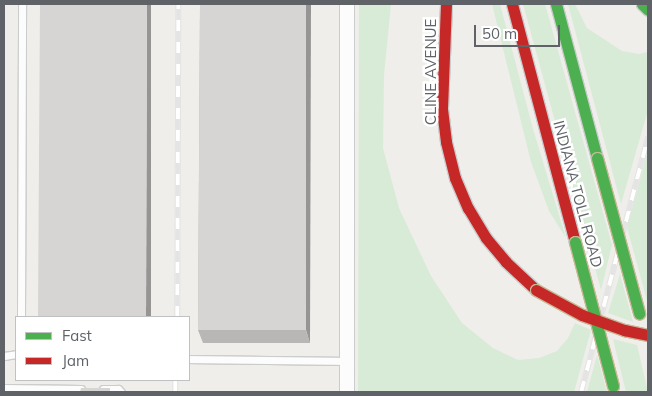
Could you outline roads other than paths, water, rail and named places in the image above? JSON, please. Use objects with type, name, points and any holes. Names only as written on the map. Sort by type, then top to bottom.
[{"type":"highway","name":"CLINE AVENUE","points":[[446,4],[442,109],[446,142],[455,178],[468,208],[486,238],[506,262],[536,290],[582,316],[624,330],[648,335]]},
{"type":"highway","name":"INDIANA TOLL ROAD","points":[[512,4],[614,389]]},
{"type":"highway","name":"INDIANA TOLL ROAD","points":[[556,4],[648,351]]},
{"type":"street","points":[[347,4],[347,392]]},
{"type":"lane","points":[[21,316],[22,4]]},
{"type":"lane","points":[[190,359],[347,361]]},
{"type":"lane","points":[[4,388],[79,391],[118,389],[121,392]]},
{"type":"railway","points":[[177,316],[178,4]]},
{"type":"railway","points":[[581,392],[648,137]]},
{"type":"railway","points":[[175,381],[175,392]]}]
